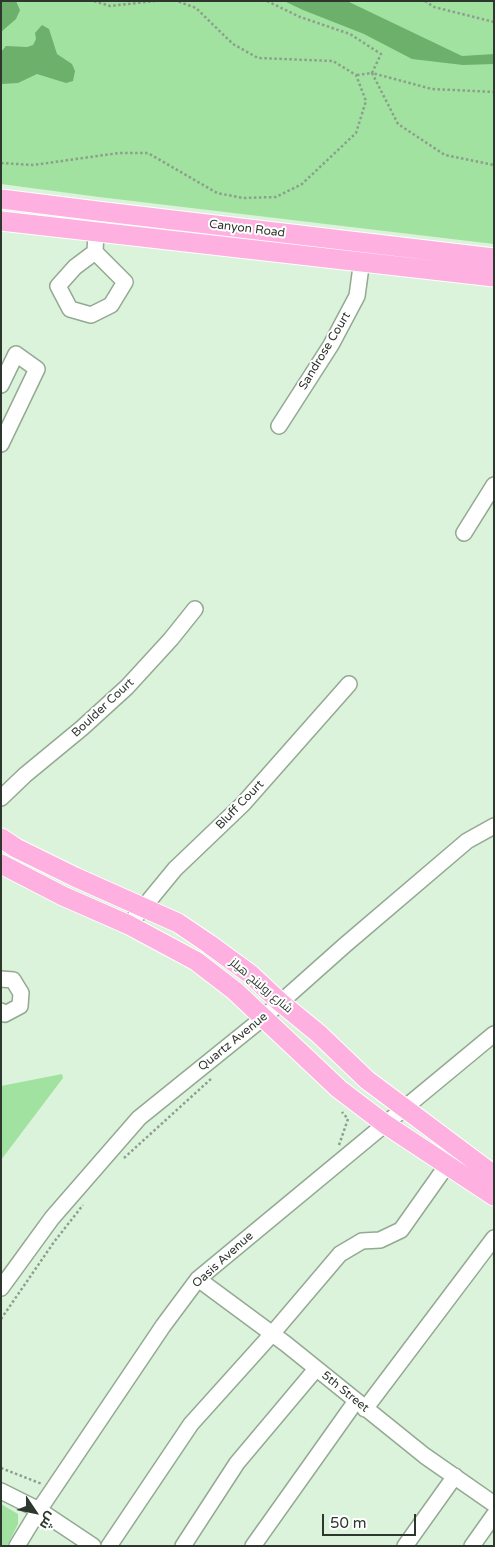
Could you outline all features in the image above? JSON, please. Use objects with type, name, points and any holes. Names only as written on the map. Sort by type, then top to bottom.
[{"type":"main road","name":"Canyon Road","points":[[1,198],[97,212],[494,258]]},
{"type":"main road","name":"Canyon Road","points":[[1,221],[494,277]]},
{"type":"main road","name":"شارع رولينج هيلز","points":[[1,838],[16,848],[75,878],[178,923],[209,944],[250,974],[319,1034],[367,1080],[494,1175]]},
{"type":"main road","name":"شارع رولينج هيلز","points":[[1,864],[63,896],[129,925],[196,961],[235,991],[339,1089],[385,1124],[494,1196]]},
{"type":"street","points":[[95,252],[75,267],[58,286],[70,309],[90,316],[112,304],[124,282],[95,252],[97,212]]},
{"type":"street","name":"Sandrose Court","points":[[279,426],[331,345],[357,296],[364,243]]},
{"type":"street","points":[[1,384],[16,354],[37,369],[1,444]]},
{"type":"street","points":[[464,533],[494,485]]},
{"type":"street","name":"Boulder Court","points":[[1,798],[127,687],[171,639],[195,609]]},
{"type":"street","name":"Bluff Court","points":[[129,925],[174,868],[243,804],[349,684]]},
{"type":"street","name":"Quartz Avenue","points":[[1,1288],[52,1218],[139,1118],[263,1018],[467,841],[494,826]]},
{"type":"street","points":[[1,979],[12,980],[21,993],[20,1006],[5,1014],[1,1011]]},
{"type":"street","name":"Oasis Avenue","points":[[17,1546],[39,1510],[163,1326],[198,1279],[494,1034]]},
{"type":"street","points":[[109,1546],[191,1424],[272,1334],[340,1254],[362,1241],[380,1240],[401,1230],[447,1165]]},
{"type":"street","points":[[253,1546],[361,1405],[494,1238]]},
{"type":"street","name":"5th Street","points":[[198,1279],[272,1334],[425,1456],[494,1504]]},
{"type":"street","points":[[183,1546],[237,1464],[316,1369]]},
{"type":"street","points":[[405,1546],[455,1476]]},
{"type":"street","points":[[1,1491],[39,1510],[93,1546]]},
{"type":"street","points":[[472,1546],[494,1515]]},
{"type":"path","points":[[94,1],[110,6],[155,1]]},
{"type":"path","points":[[1,163],[33,165],[118,153],[148,153],[217,193],[243,198],[276,197],[302,184],[356,133],[366,101],[356,75],[333,61],[258,58],[233,44],[196,8],[177,1]]},
{"type":"path","points":[[266,1],[300,17],[350,34],[381,54],[372,73]]},
{"type":"path","points":[[425,1],[434,7],[494,22]]},
{"type":"path","points":[[356,75],[372,73],[432,89],[494,92]]},
{"type":"path","points":[[372,73],[398,124],[445,155],[494,166]]},
{"type":"path","points":[[120,1162],[217,1074]]},
{"type":"path","points":[[336,1106],[348,1119],[336,1152]]},
{"type":"path","points":[[1,1319],[54,1242],[83,1205]]},
{"type":"path","points":[[1,1468],[42,1484]]},
{"type":"shaded area","points":[[1,1],[494,1],[494,244],[1,184]]},
{"type":"shaded area","points":[[1,1],[16,1],[20,10],[16,19],[1,32]]},
{"type":"shaded area","points":[[284,1],[347,1],[462,56],[494,54],[494,64],[463,65],[412,59],[364,34]]},
{"type":"shaded area","points":[[42,25],[49,29],[57,54],[72,64],[75,71],[73,81],[66,83],[37,74],[18,83],[1,84],[1,52],[6,46],[27,47],[33,45],[36,39],[35,33]]},
{"type":"shaded area","points":[[62,1074],[63,1078],[1,1160],[1,1086]]},
{"type":"shaded area","points":[[1,1504],[18,1514],[18,1524],[7,1546],[1,1546]]}]
